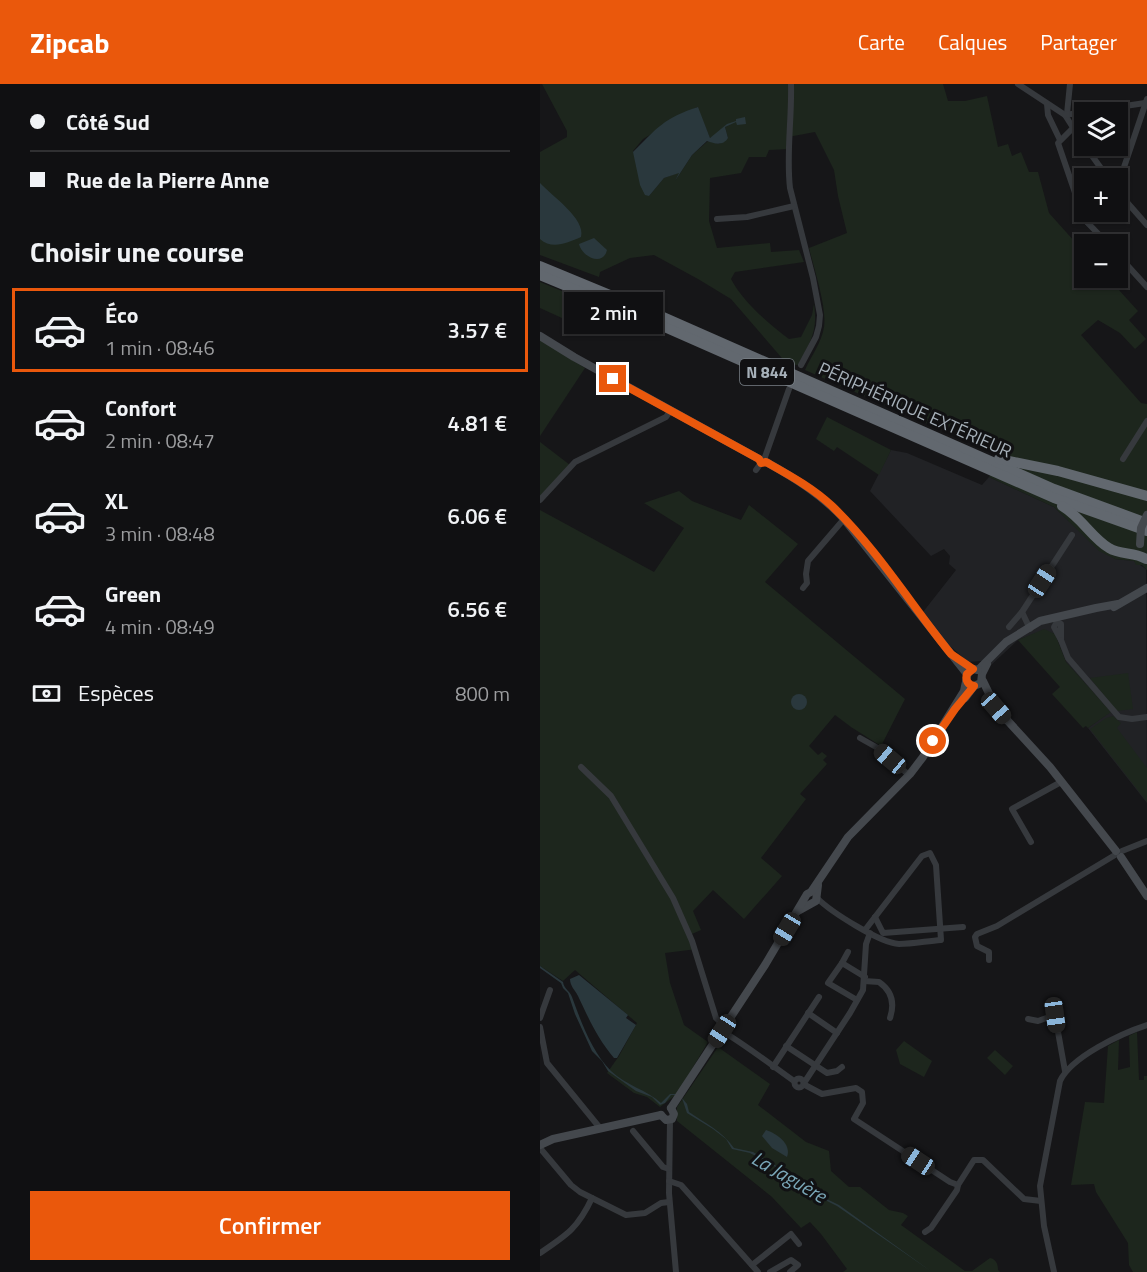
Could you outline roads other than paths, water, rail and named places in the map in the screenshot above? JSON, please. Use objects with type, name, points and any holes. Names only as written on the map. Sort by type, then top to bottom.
[{"type":"highway","name":"PÉRIPHÉRIQUE EXTÉRIEUR","points":[[540,266],[1054,489],[1147,523]]},
{"type":"highway","name":"N 844","points":[[540,275],[644,318],[1054,498],[1147,531]]},
{"type":"highway","points":[[963,449],[971,448],[1011,462],[1058,471],[1147,496]]},
{"type":"highway","points":[[1054,498],[1058,504],[1077,516],[1107,547],[1147,559]]},
{"type":"street","points":[[791,84],[792,110],[788,175],[820,315],[816,337],[801,365]]},
{"type":"street","points":[[1018,84],[1066,115],[1073,128],[1058,143],[1074,191]]},
{"type":"street","points":[[1066,115],[1070,84]]},
{"type":"street","points":[[1066,115],[1146,101],[1124,168]]},
{"type":"street","points":[[1047,104],[1048,116],[1060,140]]},
{"type":"street","points":[[1128,204],[1147,225]]},
{"type":"street","points":[[717,219],[747,217],[794,206]]},
{"type":"street","points":[[1088,222],[1099,234]]},
{"type":"street","points":[[1128,266],[1147,287]]},
{"type":"street","points":[[540,336],[813,491],[831,504],[951,654],[975,678],[996,708],[1050,766],[1119,853],[1147,896]]},
{"type":"street","points":[[761,462],[789,390]]},
{"type":"street","points":[[540,500],[575,462],[666,417],[671,410]]},
{"type":"street","points":[[1123,459],[1147,421]]},
{"type":"street","points":[[1147,515],[1141,528],[1140,544],[1147,559]]},
{"type":"street","points":[[803,588],[807,583],[808,561],[844,519]]},
{"type":"street","points":[[1010,627],[1072,535]]},
{"type":"street","points":[[671,1108],[798,911],[812,898],[819,878],[848,837],[909,775],[992,655],[1006,642],[1030,629],[1034,624],[1058,621],[1118,604],[1147,588]]},
{"type":"street","points":[[1022,612],[1030,629]]},
{"type":"street","points":[[1058,621],[1054,627],[1068,658],[1119,717],[1132,719],[1147,717]]},
{"type":"street","points":[[860,738],[876,747],[909,775]]},
{"type":"street","points":[[581,767],[611,796],[673,898],[692,941],[716,1018],[723,1029],[794,1081],[799,1079],[822,1094],[856,1088],[862,1092],[863,1104],[854,1119],[958,1185]]},
{"type":"street","points":[[1031,842],[1012,808],[1061,782]]},
{"type":"street","points":[[989,960],[989,952],[977,946],[976,934],[997,926],[1119,853],[1147,841]]},
{"type":"street","points":[[804,1084],[863,990],[867,932],[875,917],[927,852],[933,855],[936,865],[941,940],[888,943],[867,932],[812,898]]},
{"type":"street","points":[[875,917],[883,933],[963,927]]},
{"type":"street","points":[[848,952],[828,983],[858,1000]]},
{"type":"street","points":[[842,963],[864,979],[879,982],[886,987],[892,1001],[890,1018]]},
{"type":"street","points":[[540,1018],[550,990]]},
{"type":"street","points":[[773,1066],[819,997]]},
{"type":"street","points":[[808,1013],[837,1033]]},
{"type":"street","points":[[1028,1019],[1038,1020],[1055,1015],[1065,1071]]},
{"type":"street","points":[[1054,1272],[1040,1186],[1060,1081],[1065,1071],[1111,1040],[1147,1025]]},
{"type":"street","points":[[540,1027],[547,1063],[600,1128]]},
{"type":"street","points":[[786,1047],[827,1073],[837,1071],[842,1067]]},
{"type":"street","points":[[669,1202],[661,1203],[645,1213],[626,1215],[571,1185],[540,1147],[551,1140],[661,1114],[665,1108],[671,1108]]},
{"type":"street","points":[[671,1108],[674,1116],[670,1120],[669,1202],[676,1272]]},
{"type":"street","points":[[661,1114],[664,1120],[670,1120]]},
{"type":"street","points":[[633,1131],[663,1167],[669,1169]]},
{"type":"street","points":[[925,1232],[932,1228],[974,1160],[983,1160],[1024,1199],[1041,1201]]},
{"type":"street","points":[[669,1181],[678,1183],[682,1187],[758,1272]]},
{"type":"street","points":[[540,1253],[569,1234],[577,1225],[592,1198]]},
{"type":"street","points":[[752,1265],[791,1234],[800,1244]]},
{"type":"street","points":[[775,1271],[793,1260],[798,1265],[790,1272]]},
{"type":"water","points":[[698,107],[710,138],[727,124],[736,121],[736,119],[745,117],[746,124],[737,125],[736,122],[725,127],[728,138],[726,141],[719,144],[707,141],[692,155],[675,181],[679,173],[664,178],[649,196],[645,195],[640,185],[633,152],[662,125],[677,115]]},
{"type":"water","points":[[540,183],[573,215],[581,230],[581,237],[555,245],[540,239]]},
{"type":"water","points":[[594,238],[607,250],[605,255],[597,259],[584,253],[579,244]]},
{"type":"water","points":[[796,694],[802,694],[807,702],[805,708],[796,710],[791,705],[791,699]]},
{"type":"water","points":[[540,966],[563,982],[593,1046],[611,1071],[649,1094],[661,1103],[670,1094],[676,1094],[671,1095],[665,1103],[660,1105],[652,1097],[636,1091],[608,1071],[592,1051],[568,993],[561,983]]},
{"type":"water","points":[[579,975],[628,1015],[626,1018],[636,1025],[617,1058],[614,1058],[598,1036],[572,986],[570,979]]},
{"type":"water","points":[[682,1098],[689,1112],[719,1132],[726,1139],[687,1113]]},
{"type":"water","points":[[766,1130],[778,1136],[785,1144],[787,1157],[772,1148],[762,1136]]},
{"type":"water","name":"La Jaguère","points":[[726,1139],[734,1148],[753,1152],[783,1170],[796,1184],[839,1205],[932,1272],[837,1206],[795,1185],[781,1170],[750,1153],[732,1149]]}]
